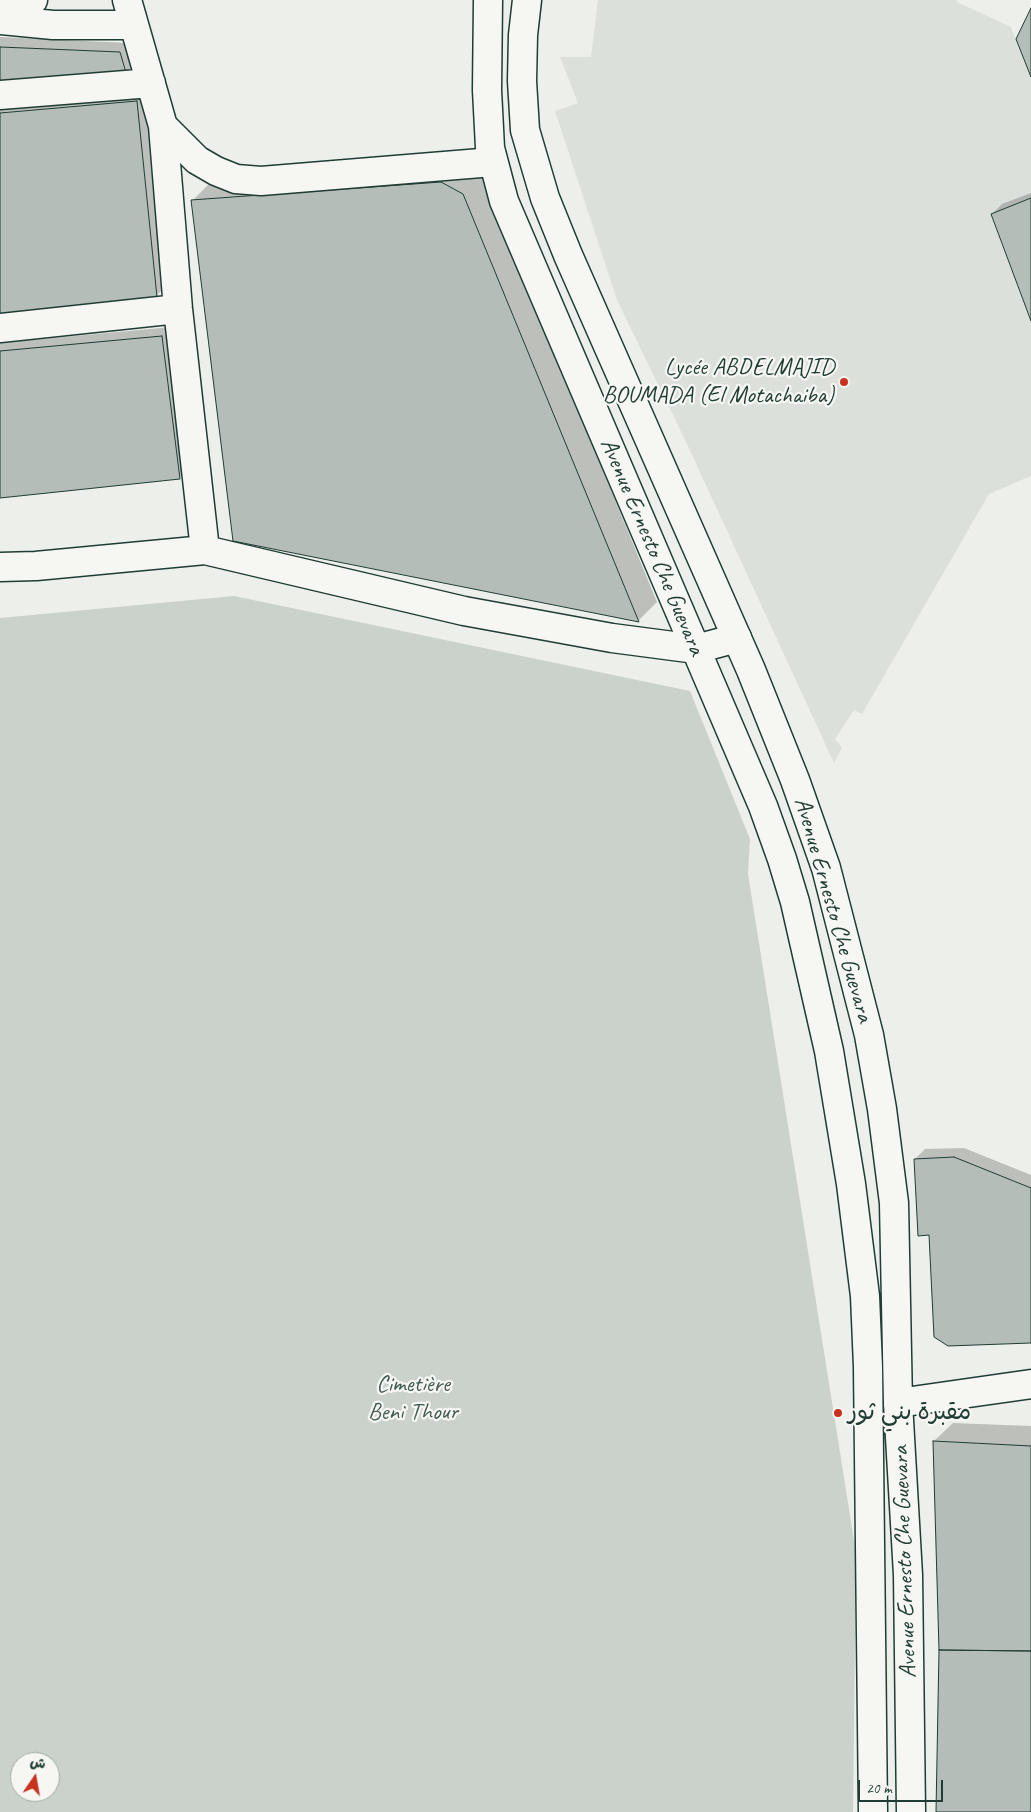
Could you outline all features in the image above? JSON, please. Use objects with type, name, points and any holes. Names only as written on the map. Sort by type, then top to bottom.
[{"type":"main road","points":[[0,15],[33,0]]},
{"type":"main road","name":"Avenue Ernesto Che Guevara","points":[[488,0],[487,116],[490,148],[504,201],[763,806],[793,894],[829,1051],[851,1184],[864,1296],[868,1367],[873,1812]]},
{"type":"main road","name":"Avenue Ernesto Che Guevara","points":[[527,0],[522,63],[525,130],[545,198],[568,256],[737,638],[795,780],[826,868],[868,1035],[882,1109],[894,1203],[898,1403],[908,1575],[911,1812]]},
{"type":"main road","points":[[0,20],[54,25],[131,12],[163,126],[178,309],[205,550]]},
{"type":"main road","points":[[0,95],[153,90]]},
{"type":"main road","points":[[163,126],[197,160],[216,171],[236,179],[261,181],[493,162]]},
{"type":"main road","points":[[0,328],[178,309]]},
{"type":"main road","points":[[0,568],[205,550],[464,611],[612,638],[696,649],[737,638]]},
{"type":"main road","points":[[898,1403],[1031,1384]]},
{"type":"shaded area","name":"Lycée ABDELMAJID BOUMADA (El Motachaiba)","points":[[598,0],[957,0],[957,2],[1011,27],[1031,77],[1031,198],[991,214],[1031,321],[1031,476],[989,494],[862,714],[854,710],[835,739],[842,748],[834,763],[687,444],[617,300],[555,111],[578,103],[560,57],[591,57]]},
{"type":"green space","name":"Cimetière Beni Thour","points":[[234,596],[690,691],[750,839],[748,874],[856,1553],[853,1812],[0,1812],[0,618]]},
{"type":"building","points":[[1031,8],[1031,77],[1016,39]]},
{"type":"building","points":[[0,47],[120,52],[127,76],[0,86]]},
{"type":"building","points":[[137,101],[157,297],[0,316],[0,113]]},
{"type":"building","points":[[441,182],[463,194],[639,622],[233,541],[191,200]]},
{"type":"building","points":[[1031,198],[1031,321],[991,214]]},
{"type":"building","points":[[162,336],[180,479],[0,498],[0,351]]},
{"type":"building","points":[[954,1157],[1031,1188],[1031,1343],[948,1346],[934,1337],[929,1235],[918,1236],[914,1159]]},
{"type":"building","points":[[933,1441],[1031,1446],[1031,1651],[939,1650]]},
{"type":"building","points":[[939,1650],[1031,1651],[1031,1812],[936,1812]]},
{"type":"place","name":"Lycée ABDELMAJID BOUMADA (El Motachaiba)","points":[[844,382]]},
{"type":"place","name":"مقبرة بني ثور","points":[[838,1413]]}]
